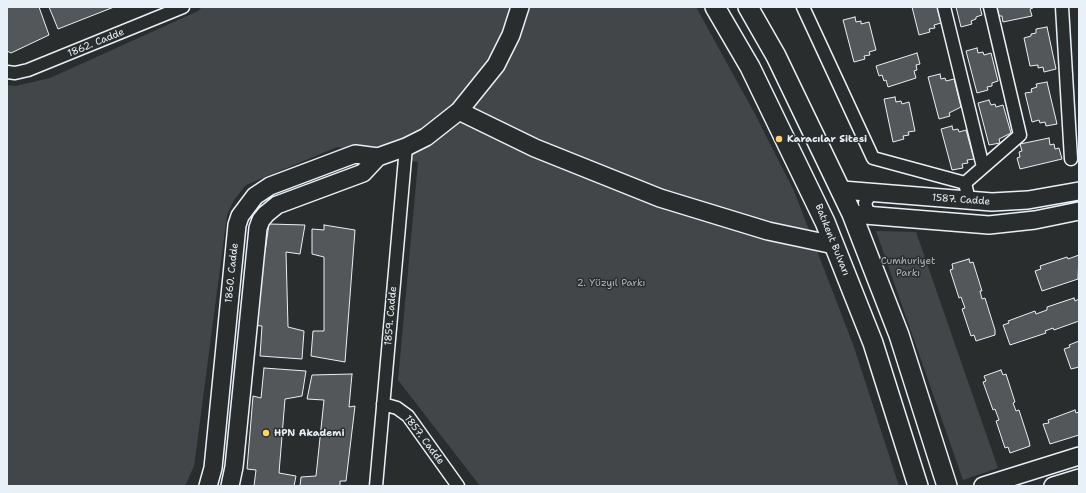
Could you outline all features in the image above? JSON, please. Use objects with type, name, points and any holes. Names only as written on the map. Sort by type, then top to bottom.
[{"type":"main road","name":"Batıkent Bulvarı","points":[[716,7],[750,67],[816,200],[873,343],[918,486]]},
{"type":"main road","points":[[748,7],[776,56],[842,190],[852,214],[899,335],[947,486]]},
{"type":"street","name":"1862. Cadde","points":[[7,72],[15,73],[28,70],[183,7]]},
{"type":"street","name":"1860. Cadde","points":[[208,486],[213,468],[237,224],[240,216],[255,196],[270,186],[355,154],[378,157],[406,147],[426,137],[459,111],[496,65],[512,35],[520,7]]},
{"type":"street","points":[[803,7],[873,158],[965,183]]},
{"type":"street","points":[[944,7],[983,167]]},
{"type":"street","points":[[965,183],[1020,135],[990,7]]},
{"type":"street","points":[[1062,7],[1071,159]]},
{"type":"street","points":[[459,111],[535,148],[660,198],[768,231],[834,245]]},
{"type":"street","name":"1859. Cadde","points":[[376,486],[406,147]]},
{"type":"street","name":"1860. Cadde","points":[[230,486],[234,467],[258,228],[261,220],[277,205],[363,173],[378,157]]},
{"type":"street","points":[[965,183],[969,200]]},
{"type":"street","name":"1587. Cadde","points":[[842,190],[992,202],[1028,200],[1079,191]]},
{"type":"street","points":[[875,216],[867,210],[865,203],[869,196],[877,193]]},
{"type":"street","points":[[852,214],[989,225],[1035,220],[1079,211]]},
{"type":"street","name":"1857. Cadde","points":[[383,404],[397,408],[408,416],[458,486]]},
{"type":"street","points":[[983,486],[1079,456]]},
{"type":"street","points":[[1053,486],[1079,478]]},
{"type":"green space","name":"2. Yüzyıl Parkı","points":[[202,7],[696,7],[755,114],[794,191],[854,347],[899,486],[480,486],[398,380],[418,162],[337,147],[246,185],[234,200],[227,215],[194,466],[185,486],[7,486],[7,85],[16,86],[50,78],[198,11]]},
{"type":"green space","name":"Cumhuriyet Parkı","points":[[876,231],[916,232],[998,468],[963,480]]},
{"type":"building","points":[[7,7],[39,7],[49,35],[11,53],[7,51]]},
{"type":"building","points":[[49,7],[114,7],[58,29]]},
{"type":"building","points":[[912,7],[937,7],[941,23],[934,25],[935,28],[929,29],[930,32],[919,35]]},
{"type":"building","points":[[956,7],[980,7],[982,15],[971,21],[972,24],[961,27]]},
{"type":"building","points":[[994,7],[1033,7],[1030,9],[1032,16],[1003,22],[1002,16],[999,16],[998,11],[995,11]]},
{"type":"building","points":[[855,17],[856,22],[861,21],[861,24],[869,22],[876,50],[869,52],[870,55],[864,56],[865,59],[854,62],[843,20]]},
{"type":"building","points":[[1047,27],[1056,69],[1044,72],[1043,67],[1038,68],[1038,65],[1030,66],[1024,38],[1036,33],[1036,29]]},
{"type":"building","points":[[977,48],[978,53],[983,52],[984,55],[991,53],[998,81],[992,83],[992,86],[987,87],[988,90],[977,93],[966,51]]},
{"type":"building","points":[[917,53],[920,64],[916,65],[917,70],[914,71],[916,78],[888,87],[886,80],[884,81],[882,75],[879,76],[876,66]]},
{"type":"building","points":[[940,74],[941,79],[945,78],[946,81],[954,79],[961,107],[949,113],[950,116],[939,119],[928,77]]},
{"type":"building","points":[[1047,82],[1057,124],[1046,126],[1045,122],[1040,123],[1039,120],[1032,122],[1025,93],[1032,92],[1031,89],[1037,87],[1036,84]]},
{"type":"building","points":[[895,97],[896,102],[901,101],[902,104],[909,102],[915,131],[908,132],[909,135],[903,136],[904,139],[893,142],[884,99]]},
{"type":"building","points":[[989,100],[991,105],[995,104],[996,107],[1003,105],[1011,133],[999,139],[1000,143],[989,145],[978,103]]},
{"type":"building","points":[[952,126],[953,130],[958,129],[959,132],[966,130],[974,159],[967,160],[968,163],[962,164],[963,168],[952,170],[941,129]]},
{"type":"building","points":[[1049,138],[1050,145],[1054,144],[1055,149],[1059,148],[1062,159],[1020,169],[1017,158],[1020,157],[1019,152],[1022,151],[1020,144]]},
{"type":"building","points":[[269,224],[305,225],[300,254],[286,252],[288,327],[304,331],[302,359],[260,356],[262,326],[252,325],[260,253],[265,252]]},
{"type":"building","points":[[324,225],[355,230],[345,362],[311,356],[313,331],[324,331],[324,257],[312,254],[312,229],[324,230]]},
{"type":"building","points":[[1079,255],[1078,279],[1042,291],[1035,271],[1041,269],[1040,266],[1067,257],[1068,259]]},
{"type":"building","points":[[969,259],[970,263],[973,262],[982,291],[980,291],[982,299],[985,298],[995,330],[995,335],[976,341],[974,335],[971,336],[962,309],[965,308],[961,297],[959,298],[950,270],[953,269],[952,264]]},
{"type":"building","points":[[1074,298],[1075,301],[1079,299],[1079,321],[1054,330],[1053,328],[1045,331],[1046,333],[1010,345],[1003,325],[1009,323],[1008,321],[1035,311],[1036,314],[1047,310],[1047,307]]},
{"type":"building","points":[[1079,341],[1079,367],[1071,369],[1064,349]]},
{"type":"building","name":"HPN Akademi","points":[[264,368],[306,371],[302,396],[285,399],[279,473],[296,476],[294,486],[254,486],[256,470],[247,469],[253,396],[261,398]]},
{"type":"building","points":[[1001,370],[1003,375],[1006,374],[1015,402],[1013,403],[1016,411],[1019,410],[1030,446],[1010,453],[1008,447],[1005,448],[996,421],[999,420],[995,409],[993,410],[983,382],[986,381],[984,376]]},
{"type":"building","points":[[352,374],[349,407],[355,406],[346,481],[340,481],[340,486],[300,486],[301,477],[316,476],[324,400],[307,399],[312,375]]},
{"type":"building","points":[[1075,410],[1076,413],[1079,412],[1079,435],[1050,444],[1043,424],[1049,423],[1048,420]]},
{"type":"place","name":"Karacılar Sitesi","points":[[779,139]]},
{"type":"place","name":"HPN Akademi","points":[[266,433]]}]
